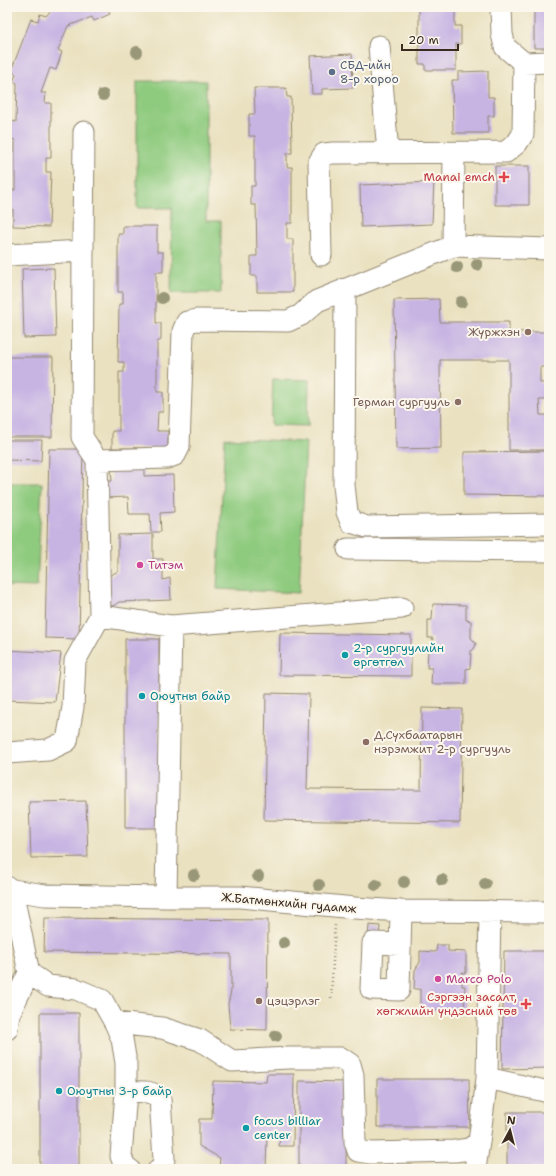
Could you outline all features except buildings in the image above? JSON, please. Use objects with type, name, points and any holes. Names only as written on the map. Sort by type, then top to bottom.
[{"type":"street","points":[[501,7],[502,34],[505,47],[524,63],[549,62]]},
{"type":"street","points":[[379,46],[388,153]]},
{"type":"street","points":[[321,255],[319,162],[324,154],[506,152],[517,143],[523,134],[524,63]]},
{"type":"street","points":[[7,753],[48,750],[67,741],[73,707],[76,661],[100,616],[97,460],[82,437],[84,132]]},
{"type":"street","points":[[453,246],[454,153]]},
{"type":"street","points":[[97,460],[167,458],[175,455],[179,447],[184,330],[187,322],[197,320],[288,321],[301,315],[317,300],[453,246],[549,248]]},
{"type":"street","points":[[7,255],[83,251]]},
{"type":"street","points":[[345,289],[344,485],[346,512],[351,522],[367,527],[549,524]]},
{"type":"street","points":[[348,548],[549,551]]},
{"type":"street","points":[[100,616],[171,626],[402,608]]},
{"type":"street","points":[[166,897],[171,626]]},
{"type":"street","points":[[7,1029],[9,1014],[29,973],[9,889]]},
{"type":"street","name":"Ж.Батмөнхийн гудамж","points":[[9,889],[45,895],[166,897],[240,896],[355,908],[402,911],[549,912]]},
{"type":"street","points":[[400,944],[402,911]]},
{"type":"street","points":[[475,1169],[487,1078],[490,911]]},
{"type":"street","points":[[29,973],[48,986],[76,988],[102,1000],[116,1023],[122,1039],[126,1062],[126,1092],[121,1156],[125,1167],[129,1169]]},
{"type":"street","points":[[116,1023],[162,1028],[200,1040],[232,1061],[289,1058],[341,1058],[350,1064],[353,1074],[355,1142],[358,1151],[371,1153],[455,1151],[469,1149],[479,1142]]},
{"type":"street","points":[[487,1078],[549,1092]]},
{"type":"street","points":[[126,1092],[147,1092],[155,1094],[160,1099],[164,1159],[162,1168],[159,1169]]},
{"type":"path","points":[[331,998],[336,923]]},
{"type":"green space","points":[[137,81],[206,81],[206,221],[221,221],[221,293],[171,293],[172,208],[137,208]]},
{"type":"green space","points":[[273,379],[309,380],[308,426],[271,425]]},
{"type":"green space","points":[[225,438],[306,442],[299,593],[217,589]]},
{"type":"green space","points":[[7,483],[42,483],[37,587],[7,586]]},
{"type":"place","name":"СБД-ийн 8-р хороо","points":[[332,72]]},
{"type":"place","name":"Manai emch","points":[[504,177]]},
{"type":"place","name":"Жүржхэн","points":[[528,332]]},
{"type":"place","name":"Герман сургууль","points":[[458,402]]},
{"type":"place","name":"Титэм","points":[[140,565]]},
{"type":"place","name":"2-р сургуулийн өргөтгөл","points":[[345,655]]},
{"type":"place","name":"Оюутны байр","points":[[142,696]]},
{"type":"place","name":"Д.Сүхбаатарын нэрэмжит 2-р сургууль","points":[[366,742]]},
{"type":"place","name":"Marco Polo","points":[[438,979]]},
{"type":"place","name":"цэцэрлэг","points":[[259,1001]]},
{"type":"place","name":"Сэргээн засалт, хөгжлийн үндэсний төв","points":[[526,1004]]},
{"type":"place","name":"Оюутны 3-р байр","points":[[59,1091]]},
{"type":"place","name":"focus billiar center","points":[[246,1128]]}]
